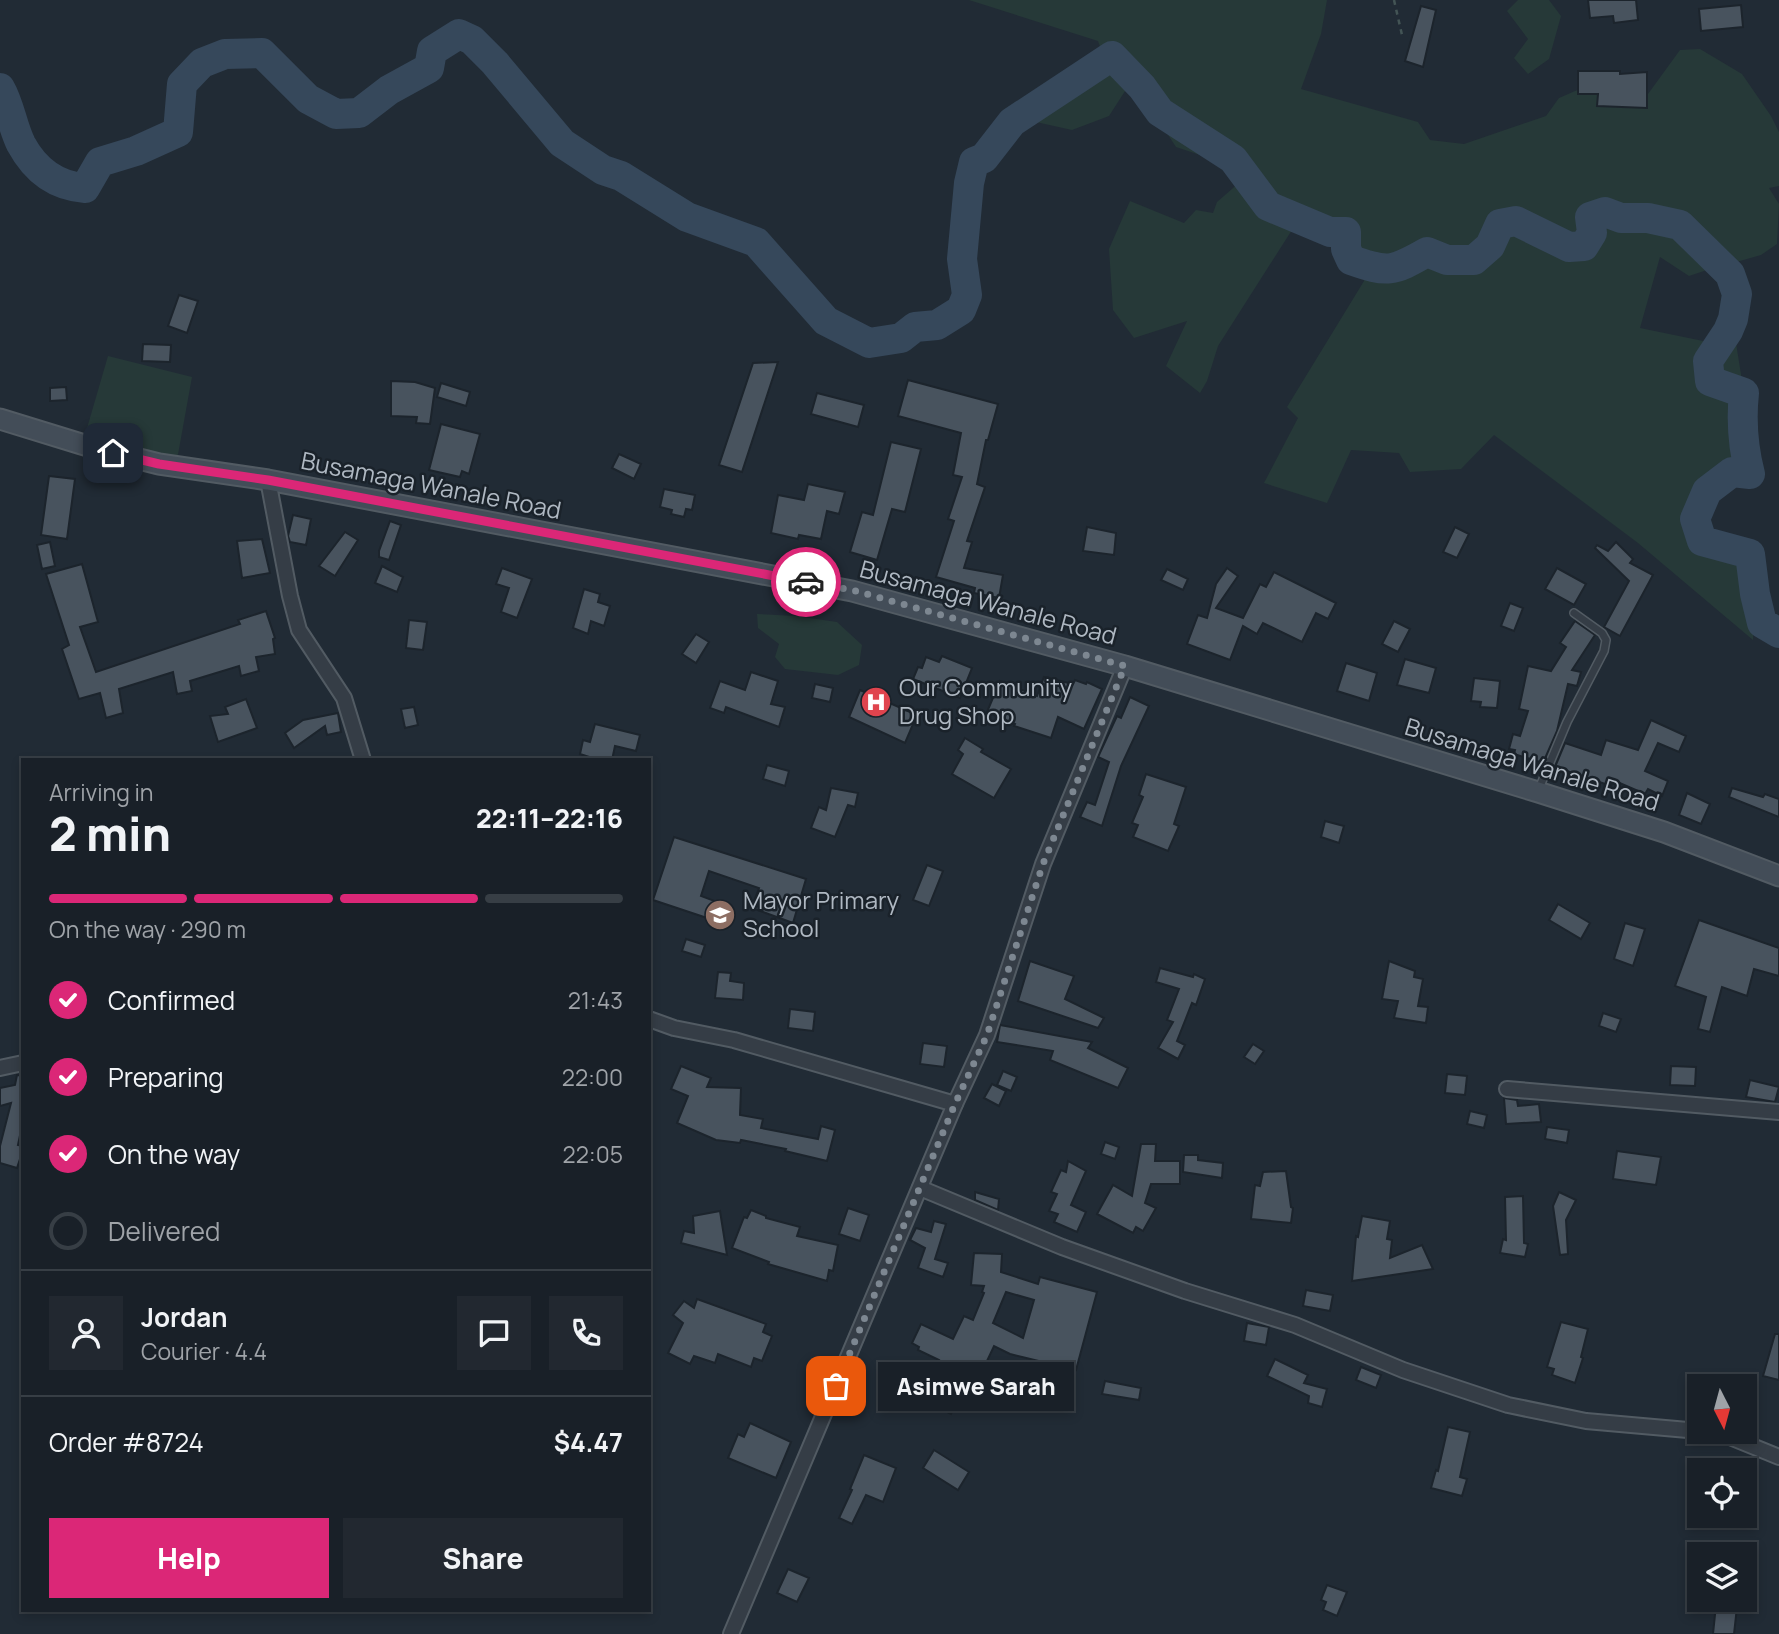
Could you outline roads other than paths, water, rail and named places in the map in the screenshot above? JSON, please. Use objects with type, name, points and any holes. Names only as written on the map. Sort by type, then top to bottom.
[{"type":"street","name":"Busamaga Wanale Road","points":[[0,419],[91,447],[159,464],[268,480],[852,590],[1125,666],[1538,792],[1664,832],[1779,876]]},
{"type":"street","points":[[268,480],[299,630],[344,698],[362,758]]},
{"type":"street","points":[[731,1634],[955,1104],[987,1035],[1043,864],[1125,666]]},
{"type":"street","points":[[651,1020],[674,1028],[734,1040],[955,1104]]},
{"type":"street","points":[[0,1068],[21,1063]]},
{"type":"street","points":[[1507,1089],[1779,1112]]},
{"type":"street","points":[[920,1188],[1062,1247],[1185,1291],[1295,1325],[1403,1370],[1508,1405],[1586,1421],[1687,1430]]},
{"type":"street","points":[[1747,1444],[1779,1457]]},
{"type":"lane","points":[[1538,792],[1567,722],[1604,651],[1606,640],[1602,633],[1574,613]]},
{"type":"waterway","points":[[0,88],[21,144],[33,162],[56,180],[85,188],[100,162],[136,151],[178,132],[182,84],[202,63],[225,54],[262,53],[308,99],[336,114],[359,113],[389,90],[429,68],[432,51],[459,34],[472,40],[495,63],[562,143],[603,170],[621,176],[687,217],[756,242],[826,321],[869,343],[901,338],[915,327],[937,325],[961,310],[967,295],[962,259],[969,183],[974,162],[984,158],[1012,122],[1112,56],[1142,87],[1160,112],[1233,159],[1268,206],[1330,232],[1346,232],[1346,249],[1351,260],[1363,264],[1382,268],[1397,267],[1427,252],[1447,260],[1474,260],[1490,246],[1500,224],[1516,221],[1569,247],[1584,246],[1592,233],[1590,217],[1605,212],[1621,218],[1648,218],[1680,225],[1730,274],[1737,294],[1728,331],[1708,361],[1710,381],[1744,393],[1743,434],[1750,474],[1732,472],[1707,491],[1695,519],[1702,541],[1750,554],[1762,623],[1779,633]]},
{"type":"place","name":"Our Community Drug Shop","points":[[876,702]]},
{"type":"place","name":"Mayor Primary School","points":[[720,915]]},
{"type":"place","name":"Asimwe Sarah","points":[[836,1386]]}]
